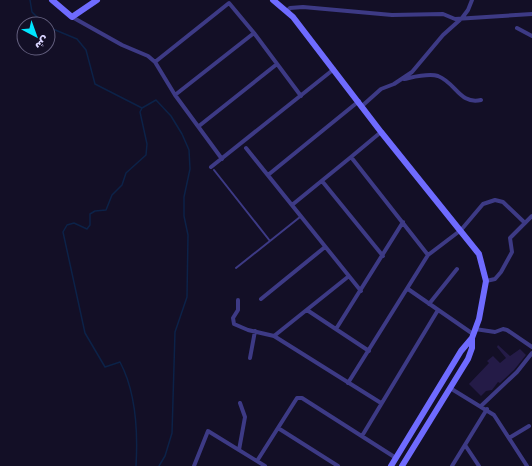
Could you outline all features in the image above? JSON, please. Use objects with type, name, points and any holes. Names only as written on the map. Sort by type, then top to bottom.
[{"type":"street","points":[[52,0],[72,17],[122,45],[148,56],[155,62],[175,95],[222,159]]},
{"type":"street","points":[[72,17],[97,0]]},
{"type":"street","points":[[273,0],[287,11],[334,69],[381,132],[479,254],[486,281],[479,319],[473,334],[470,353],[402,466]]},
{"type":"street","points":[[268,175],[360,103],[381,89],[403,79],[412,72],[443,35],[462,18],[468,10],[472,0]]},
{"type":"street","points":[[155,62],[230,1],[300,96]]},
{"type":"street","points":[[287,11],[290,8],[303,7],[392,14],[443,14],[455,19],[532,14]]},
{"type":"street","points":[[517,28],[532,36]]},
{"type":"street","points":[[175,95],[254,34]]},
{"type":"street","points":[[199,126],[277,64]]},
{"type":"street","points":[[213,168],[222,159],[334,69]]},
{"type":"street","points":[[403,79],[431,75],[437,76],[449,83],[467,100],[473,102],[481,100]]},
{"type":"street","points":[[292,205],[381,132]]},
{"type":"street","points":[[246,148],[361,291]]},
{"type":"street","points":[[351,157],[428,255]]},
{"type":"street","points":[[322,181],[383,256]]},
{"type":"street","points":[[348,383],[408,290],[428,255],[461,230],[483,204],[495,200],[507,204],[525,223]]},
{"type":"street","points":[[486,281],[495,279],[501,272],[512,252],[510,238],[532,216]]},
{"type":"street","points":[[336,329],[403,222]]},
{"type":"street","points":[[260,299],[325,247]]},
{"type":"street","points":[[429,304],[457,269]]},
{"type":"street","points":[[274,336],[349,276]]},
{"type":"street","points":[[408,290],[473,334],[495,332],[504,329],[532,347]]},
{"type":"street","points":[[238,300],[238,310],[233,318],[233,322],[248,330],[274,336],[381,403]]},
{"type":"street","points":[[307,310],[369,351]]},
{"type":"street","points":[[362,436],[438,310]]},
{"type":"street","points":[[250,358],[255,332]]},
{"type":"street","points":[[391,466],[461,351],[473,334]]},
{"type":"street","points":[[481,406],[517,372],[532,353]]},
{"type":"street","points":[[450,388],[487,409],[494,415],[527,466]]},
{"type":"street","points":[[257,461],[297,398],[302,398],[396,458]]},
{"type":"street","points":[[239,450],[245,417],[240,403]]},
{"type":"street","points":[[452,466],[487,409]]},
{"type":"street","points":[[509,438],[529,426]]},
{"type":"street","points":[[278,428],[338,466]]},
{"type":"street","points":[[194,466],[208,431],[265,466]]},
{"type":"street","points":[[465,446],[479,466]]},
{"type":"lane","points":[[213,168],[270,241]]},
{"type":"lane","points":[[236,268],[301,216]]},
{"type":"building","points":[[498,345],[510,356],[520,349],[526,355],[514,370],[500,383],[498,382],[492,390],[486,391],[481,396],[469,384],[489,363],[487,361],[493,356],[500,363],[506,358],[497,347]]},
{"type":"waterway","points":[[30,0],[32,12],[36,16]]},
{"type":"waterway","points":[[56,30],[77,39],[86,50],[95,84],[142,108],[156,100],[171,116],[182,134],[189,150],[190,169],[184,197],[184,216],[188,235],[187,297],[175,332],[172,433],[165,456],[159,466]]},
{"type":"waterway","points":[[136,466],[137,440],[135,412],[130,386],[120,362],[105,367],[85,333],[63,232],[67,225],[74,223],[87,229],[90,225],[90,214],[95,211],[106,210],[112,195],[122,185],[126,173],[146,155],[147,144],[140,112],[142,108]]}]
